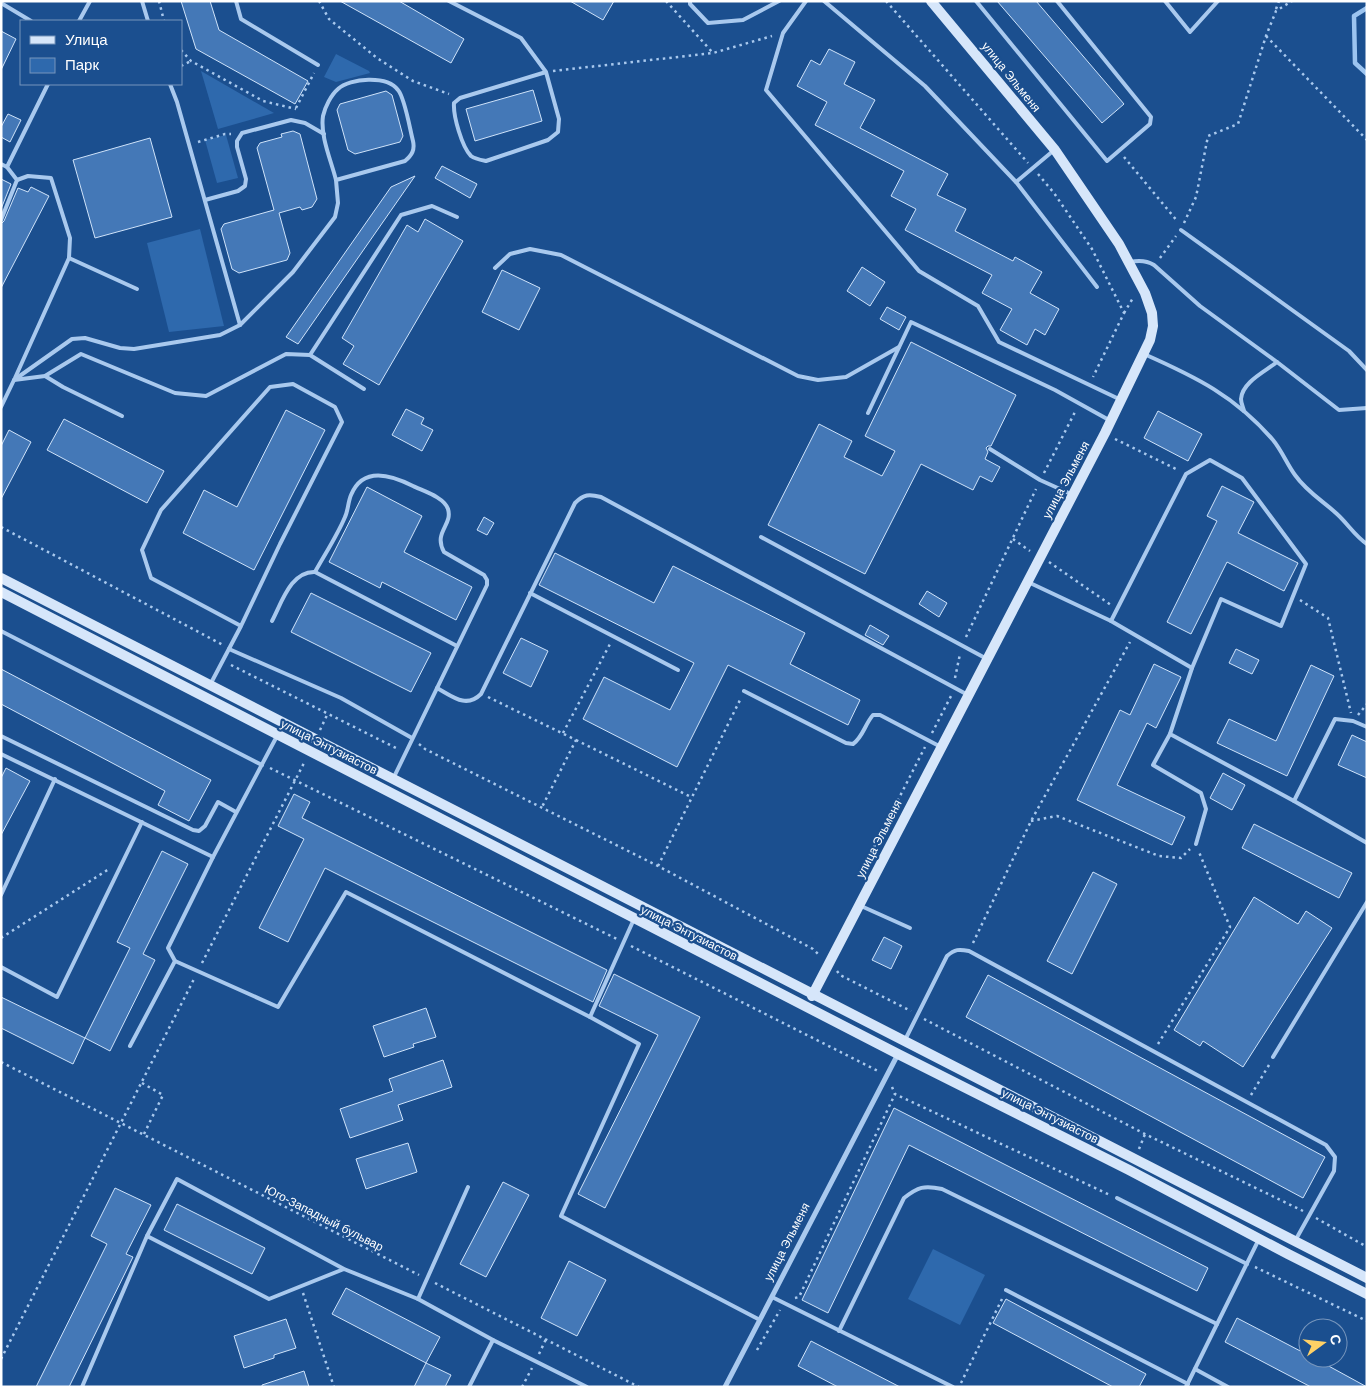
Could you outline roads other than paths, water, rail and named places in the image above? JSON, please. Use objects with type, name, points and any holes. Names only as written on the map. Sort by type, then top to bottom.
[{"type":"main road","name":"улица Эльменя","points":[[812,996],[1122,400],[1150,340],[1152,326],[1152,313],[1130,262],[1055,150],[931,1]]},
{"type":"main road","name":"улица Энтузиастов","points":[[1,578],[393,778],[812,996],[1367,1278]]},
{"type":"main road","name":"улица Энтузиастов","points":[[1,592],[634,919],[1129,1170],[1367,1294]]},
{"type":"main road","points":[[203,697],[210,685]]},
{"type":"main road","points":[[278,734],[284,723]]},
{"type":"main road","points":[[387,791],[393,778]]},
{"type":"main road","points":[[634,919],[640,906]]},
{"type":"main road","points":[[1259,1239],[1265,1226]]},
{"type":"main road","points":[[1288,1254],[1295,1241]]},
{"type":"street","name":"улица Эльменя","points":[[725,1387],[898,1054]]},
{"type":"lane","points":[[80,20],[90,1]]},
{"type":"lane","points":[[142,1],[148,20]]},
{"type":"lane","points":[[236,1],[240,19],[318,65]]},
{"type":"lane","points":[[449,1],[521,38],[546,72],[559,119],[558,132],[548,140],[486,161],[472,157],[465,147],[453,111],[454,103],[460,98],[546,72]]},
{"type":"lane","points":[[690,1],[690,4],[708,23],[743,20],[779,1]]},
{"type":"lane","points":[[806,1],[783,33],[766,90],[919,271],[978,306],[999,342],[1122,400]]},
{"type":"lane","points":[[824,1],[924,86],[1016,182],[1097,287]]},
{"type":"lane","points":[[976,1],[1107,160],[1150,124],[1151,117],[1057,1]]},
{"type":"lane","points":[[1165,1],[1190,32],[1218,1]]},
{"type":"lane","points":[[1,3],[28,20]]},
{"type":"lane","points":[[14,380],[72,339],[85,338],[120,348],[134,349],[220,334],[240,324],[293,272],[335,217],[339,196],[324,134],[324,112],[334,93],[341,87],[367,79],[374,79],[395,87],[399,90],[413,141],[414,147],[410,157],[405,161],[336,180]]},
{"type":"lane","points":[[6,167],[47,85]]},
{"type":"lane","points":[[170,85],[177,102],[240,324]]},
{"type":"lane","points":[[205,200],[238,191],[245,186],[246,179],[237,146],[239,136],[246,132],[287,121],[300,121],[324,134]]},
{"type":"lane","points":[[1016,182],[1055,150]]},
{"type":"lane","points":[[1,164],[17,180]]},
{"type":"lane","points":[[1,220],[17,180],[28,176],[51,178],[70,238],[69,258],[1,407]]},
{"type":"lane","points":[[310,354],[401,215],[432,206],[457,217]]},
{"type":"lane","points":[[1181,230],[1349,351],[1367,370]]},
{"type":"lane","points":[[495,268],[510,254],[530,249],[561,255],[798,376],[818,380],[846,377],[899,347]]},
{"type":"lane","points":[[69,258],[137,289]]},
{"type":"lane","points":[[1130,262],[1138,260],[1147,261],[1154,265],[1200,306],[1339,410],[1367,408]]},
{"type":"lane","points":[[868,413],[911,322],[1055,390],[1111,421]]},
{"type":"lane","points":[[14,380],[45,376],[81,354],[176,394],[206,396],[286,354],[310,354],[364,389]]},
{"type":"lane","points":[[1144,354],[1181,370],[1221,392],[1244,411],[1274,441],[1296,476],[1309,491],[1337,514],[1359,539],[1367,544]]},
{"type":"lane","points":[[1244,411],[1241,398],[1244,390],[1251,382],[1277,362]]},
{"type":"lane","points":[[45,376],[122,416]]},
{"type":"lane","points":[[210,685],[241,626],[342,422],[335,406],[293,384],[270,388],[161,510],[142,550],[151,578],[241,626]]},
{"type":"lane","points":[[990,449],[1040,480],[1073,495]]},
{"type":"lane","points":[[1110,620],[1186,474],[1210,460],[1242,478],[1306,564],[1281,626],[1221,600],[1192,668],[1170,734],[1154,765],[1201,793],[1206,809],[1196,844]]},
{"type":"lane","points":[[315,572],[345,516],[355,486],[366,478],[381,474],[396,478],[442,501],[448,509],[448,518],[439,538],[440,546],[444,552],[484,575],[487,580],[487,585],[393,778]]},
{"type":"lane","points":[[437,688],[469,702],[475,700],[481,694],[575,503],[582,496],[591,494],[610,502],[968,695]]},
{"type":"lane","points":[[761,537],[987,659]]},
{"type":"lane","points":[[272,621],[292,582],[298,576],[307,572],[315,572],[457,646]]},
{"type":"lane","points":[[1028,582],[1110,620],[1192,668]]},
{"type":"lane","points":[[530,593],[678,670]]},
{"type":"lane","points":[[1,631],[262,765]]},
{"type":"lane","points":[[229,648],[341,698],[412,738]]},
{"type":"lane","points":[[744,691],[846,743],[852,744],[858,741],[873,715],[880,715],[941,747]]},
{"type":"lane","points":[[1294,801],[1335,719],[1353,721],[1367,727]]},
{"type":"lane","points":[[278,734],[212,857],[168,948],[175,961],[278,1007],[346,892],[639,1044],[562,1216],[760,1320]]},
{"type":"lane","points":[[1170,734],[1367,842]]},
{"type":"lane","points":[[1,736],[193,830],[199,831],[205,826],[218,802],[236,812]]},
{"type":"lane","points":[[1,754],[212,857]]},
{"type":"lane","points":[[1,895],[55,779]]},
{"type":"lane","points":[[1,967],[57,997],[142,822]]},
{"type":"lane","points":[[1274,1057],[1367,902]]},
{"type":"lane","points":[[859,905],[910,928]]},
{"type":"lane","points":[[590,1017],[634,919]]},
{"type":"lane","points":[[904,1042],[947,956],[953,951],[960,949],[969,951],[1326,1145],[1335,1157],[1334,1171],[1295,1241]]},
{"type":"lane","points":[[130,1046],[175,961]]},
{"type":"lane","points":[[82,1387],[147,1236],[177,1179],[344,1269],[418,1299],[493,1340],[587,1387]]},
{"type":"lane","points":[[839,1331],[904,1198],[914,1190],[927,1186],[942,1189],[1217,1324]]},
{"type":"lane","points":[[418,1299],[468,1187]]},
{"type":"lane","points":[[1118,1198],[1247,1264]]},
{"type":"lane","points":[[147,1236],[268,1299],[344,1269]]},
{"type":"lane","points":[[1006,1290],[1187,1385],[1259,1239]]},
{"type":"lane","points":[[772,1297],[953,1387]]},
{"type":"lane","points":[[469,1387],[493,1340]]},
{"type":"lane","points":[[1195,1369],[1228,1387]]},
{"type":"waterway","points":[[1367,8],[1354,16],[1355,63],[1367,74]]}]
